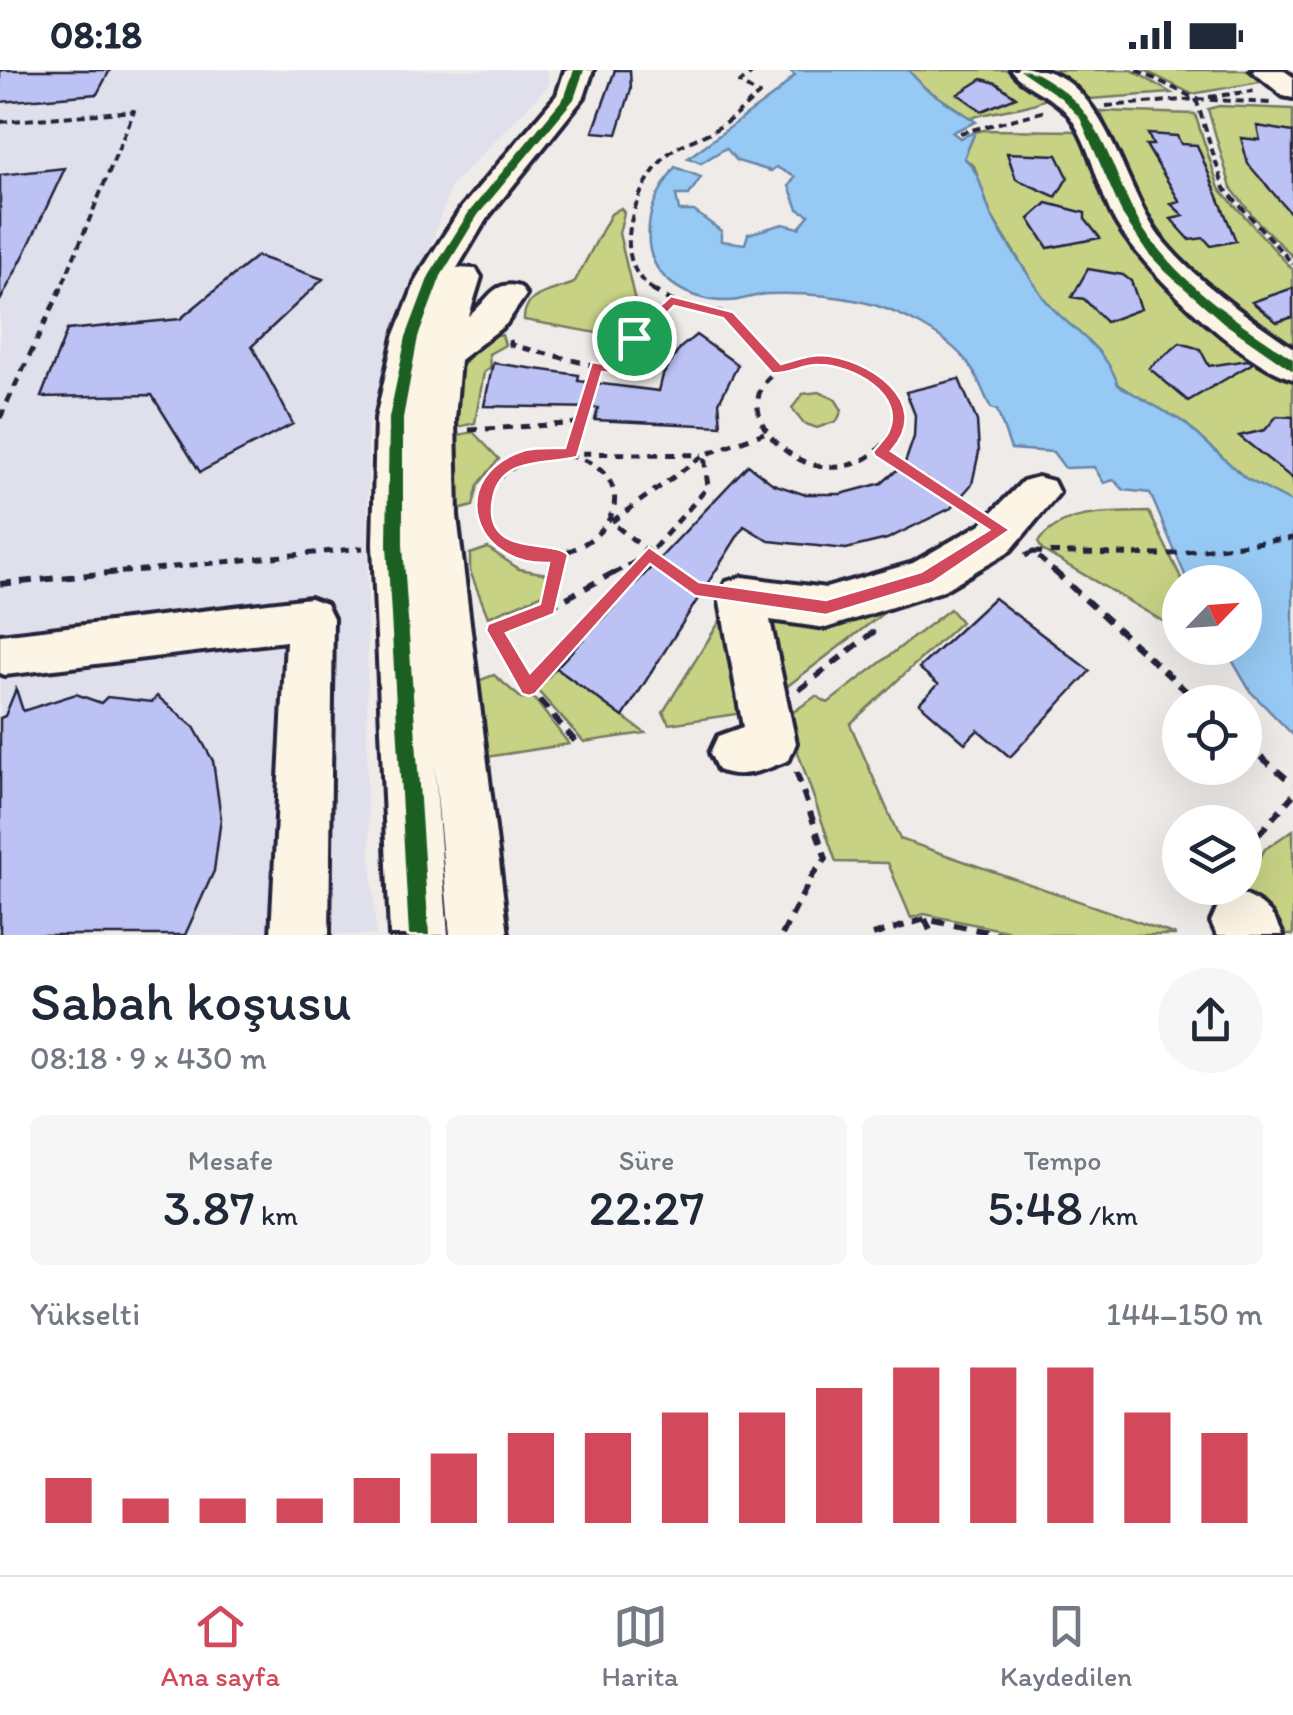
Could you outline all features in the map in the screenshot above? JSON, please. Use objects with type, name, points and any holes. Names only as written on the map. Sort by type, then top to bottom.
[{"type":"street","points":[[419,935],[395,545],[396,418],[412,337],[435,276],[473,214],[570,97],[579,70]]},
{"type":"street","points":[[478,935],[439,567],[432,444],[440,357],[469,263],[521,185],[588,106],[600,70]]},
{"type":"street","points":[[1025,70],[1077,107],[1091,130],[1114,191],[1166,268],[1205,302],[1293,366]]},
{"type":"street","points":[[1262,80],[1283,97]]},
{"type":"street","points":[[440,357],[493,316],[508,296]]},
{"type":"street","points":[[736,753],[771,743],[742,596],[826,608],[1017,547],[1038,493]]},
{"type":"street","points":[[5,654],[310,618],[300,935]]},
{"type":"path","points":[[755,70],[740,83],[759,95],[718,128],[669,153],[644,189],[628,224],[632,258],[647,286],[671,300],[728,315],[778,370]]},
{"type":"path","points":[[1137,70],[1196,100],[1262,80]]},
{"type":"path","points":[[960,132],[1000,120],[1077,107],[1283,97]]},
{"type":"path","points":[[1196,100],[1224,188],[1293,264]]},
{"type":"path","points":[[0,122],[134,111],[101,184],[80,249],[0,418]]},
{"type":"path","points":[[508,334],[511,344],[620,372],[634,338],[671,300]]},
{"type":"path","points":[[819,360],[844,363],[883,385],[895,402],[899,420],[894,438],[881,452],[861,462],[839,466],[792,456],[764,434],[754,412],[755,395],[764,380],[778,370],[819,360]]},
{"type":"path","points":[[571,453],[597,366]]},
{"type":"path","points":[[486,426],[581,422]]},
{"type":"path","points":[[704,454],[530,455],[495,476],[483,509],[487,526],[516,551],[537,556],[581,549],[611,522],[704,454],[764,434]]},
{"type":"path","points":[[881,452],[1017,547],[1178,685]]},
{"type":"path","points":[[571,453],[604,472],[614,487],[616,504],[611,522]]},
{"type":"path","points":[[529,688],[708,487],[704,454]]},
{"type":"path","points":[[611,522],[695,588],[742,596]]},
{"type":"path","points":[[1017,547],[1109,558],[1240,549],[1293,538]]},
{"type":"path","points":[[0,584],[395,545]]},
{"type":"path","points":[[575,741],[529,688],[494,630],[548,608],[649,554]]},
{"type":"path","points":[[548,608],[560,555]]},
{"type":"path","points":[[790,698],[891,618]]},
{"type":"path","points":[[1262,758],[1293,784]]},
{"type":"path","points":[[782,935],[812,876],[826,859],[796,770]]},
{"type":"path","points":[[1262,831],[1293,795]]},
{"type":"path","points":[[925,919],[932,935]]},
{"type":"path","points":[[873,935],[925,919],[1002,935]]},
{"type":"shaded area","points":[[0,70],[546,70],[550,84],[451,186],[368,427],[367,797],[376,935],[0,935]]},
{"type":"green space","points":[[908,70],[1016,70],[1053,95],[1034,104],[971,118],[925,88]]},
{"type":"green space","points":[[1046,70],[1132,70],[1171,93],[1090,99]]},
{"type":"green space","points":[[1144,70],[1256,70],[1266,81],[1192,94]]},
{"type":"green space","points":[[1208,109],[1293,109],[1293,257],[1231,188]]},
{"type":"green space","points":[[1100,111],[1195,114],[1219,188],[1293,270],[1293,353],[1190,275],[1136,196]]},
{"type":"green space","points":[[1083,131],[1104,188],[1293,375],[1293,503],[1245,478],[1185,423],[1118,385],[1040,294],[991,215],[974,166],[964,158],[975,132]]},
{"type":"green space","points":[[621,208],[624,213],[619,233],[639,318],[633,331],[614,336],[524,320],[534,298],[574,283],[611,214]]},
{"type":"green space","points":[[485,332],[502,335],[505,345],[489,354],[490,368],[484,372],[475,423],[458,427],[459,370]]},
{"type":"green space","points":[[819,392],[835,399],[842,410],[837,421],[817,428],[803,423],[792,408],[803,394]]},
{"type":"green space","points":[[473,432],[499,459],[478,485],[473,506],[458,510],[454,495],[458,435]]},
{"type":"green space","points":[[1149,512],[1175,565],[1162,565],[1162,621],[1042,550],[1038,542],[1048,531],[1074,518]]},
{"type":"green space","points":[[488,548],[519,569],[547,574],[546,593],[488,617],[470,571],[470,554]]},
{"type":"green space","points":[[894,605],[773,697],[750,608]]},
{"type":"green space","points":[[950,609],[961,622],[850,724],[900,839],[1176,935],[1026,935],[924,914],[911,918],[888,863],[836,862],[793,738],[792,713],[816,696],[828,703]]},
{"type":"green space","points":[[725,613],[743,713],[669,724],[663,712]]},
{"type":"green space","points":[[556,668],[645,733],[584,742],[537,690]]},
{"type":"green space","points":[[494,675],[522,699],[529,692],[569,744],[474,759],[467,685]]},
{"type":"green space","points":[[1293,830],[1293,935],[1280,935],[1249,905],[1262,905],[1265,849]]},
{"type":"water","points":[[789,70],[908,70],[925,88],[976,122],[952,132],[960,138],[975,132],[964,158],[977,176],[1000,230],[1048,303],[1094,346],[1118,385],[1185,423],[1245,478],[1293,503],[1293,735],[1262,703],[1262,685],[1247,685],[1235,665],[1262,665],[1262,565],[1181,565],[1150,493],[1124,490],[1114,480],[1104,483],[1094,467],[1065,468],[1053,452],[1011,449],[997,410],[991,408],[971,367],[949,344],[921,325],[874,305],[825,296],[767,294],[729,301],[702,298],[677,287],[658,269],[649,244],[649,222],[658,195],[675,167],[701,177],[689,195],[676,195],[679,211],[694,211],[721,231],[721,241],[745,244],[748,234],[783,224],[799,228],[809,215],[798,209],[789,186],[795,177],[776,167],[771,171],[737,161],[726,148],[701,163],[688,158],[778,92],[795,75]]},
{"type":"building","points":[[0,70],[110,70],[97,94],[0,102]]},
{"type":"building","points":[[615,70],[630,70],[631,89],[617,134],[593,132]]},
{"type":"building","points":[[982,79],[996,83],[1016,97],[982,111],[958,94]]},
{"type":"building","points":[[1257,126],[1293,132],[1293,216],[1248,164],[1241,138],[1260,140]]},
{"type":"building","points":[[1148,134],[1177,136],[1181,144],[1197,145],[1236,241],[1211,246],[1204,238],[1190,240],[1171,219],[1184,216],[1171,204],[1180,202],[1146,145],[1153,145]]},
{"type":"building","points":[[1007,153],[1057,155],[1068,177],[1056,197],[1016,179]]},
{"type":"building","points":[[65,168],[25,253],[0,301],[0,175]]},
{"type":"building","points":[[1047,203],[1085,213],[1085,219],[1100,238],[1048,248],[1029,219]]},
{"type":"building","points":[[257,256],[323,279],[252,346],[293,424],[200,472],[152,395],[41,397],[67,330],[180,319]]},
{"type":"building","points":[[1088,269],[1123,275],[1131,281],[1141,309],[1106,322],[1084,299],[1072,297]]},
{"type":"building","points":[[1293,288],[1293,317],[1277,322],[1252,302]]},
{"type":"building","points":[[696,335],[738,365],[719,402],[721,426],[595,420],[598,408],[484,406],[493,363],[579,375],[578,381],[659,391],[663,375],[680,348]]},
{"type":"building","points":[[1180,343],[1200,349],[1209,366],[1248,360],[1253,363],[1188,401],[1149,368]]},
{"type":"building","points":[[959,379],[977,421],[979,452],[972,484],[951,508],[887,539],[846,549],[769,541],[744,526],[623,717],[556,668],[748,465],[773,484],[803,494],[841,494],[882,483],[905,463],[914,437],[915,415],[906,392]]},
{"type":"building","points":[[1277,416],[1293,417],[1293,479],[1239,436],[1265,430]]},
{"type":"building","points":[[994,598],[1090,671],[1010,757],[978,730],[965,743],[919,703],[938,684],[919,668]]},
{"type":"building","points":[[16,689],[23,711],[76,694],[101,703],[107,697],[152,702],[157,696],[194,727],[213,761],[221,818],[214,871],[185,935],[0,935],[0,718],[5,716]]},
{"type":"cycle path","points":[[419,935],[395,545],[396,418],[412,337],[435,276],[473,214],[570,97],[579,70]]},
{"type":"cycle path","points":[[1025,70],[1065,96],[1085,117],[1129,216],[1170,270],[1208,304],[1293,366]]},
{"type":"route","points":[[671,300],[728,315],[778,370],[796,362],[819,360],[844,363],[865,372],[883,385],[895,402],[899,420],[894,438],[881,452],[1002,530],[926,578],[826,608],[695,588],[649,554],[529,688],[494,630],[548,608],[560,555],[537,556],[516,551],[499,540],[487,526],[483,509],[486,492],[495,476],[510,464],[530,455],[571,453],[597,366],[620,372],[634,338],[671,300]]}]
